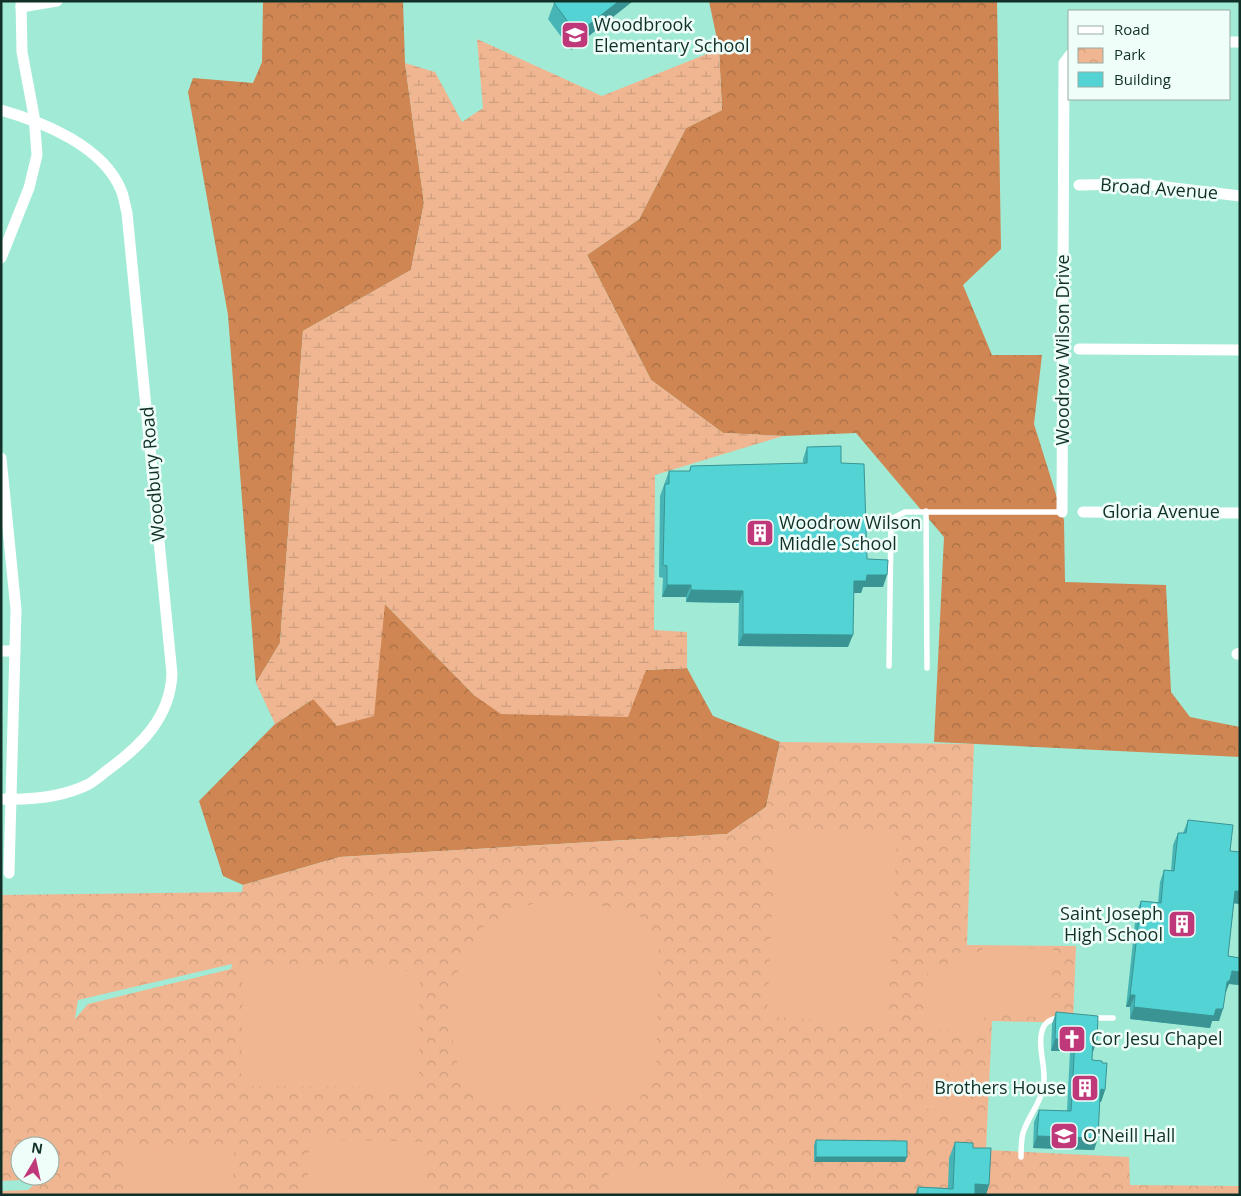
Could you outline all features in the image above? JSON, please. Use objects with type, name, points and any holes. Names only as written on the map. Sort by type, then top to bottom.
[{"type":"street","points":[[1,258],[29,188],[37,155],[35,120],[22,52],[21,4],[57,1]]},
{"type":"street","name":"Woodrow Wilson Drive","points":[[1062,512],[1064,63],[1068,58]]},
{"type":"street","name":"Woodbury Road","points":[[1,110],[35,120],[74,140],[93,154],[111,174],[121,189],[128,213],[172,674],[171,691],[155,727],[140,744],[116,765],[89,784],[66,792],[7,799]]},
{"type":"street","name":"Broad Avenue","points":[[1079,185],[1141,184],[1240,196]]},
{"type":"street","points":[[1079,349],[1240,350]]},
{"type":"street","points":[[1,458],[16,610],[7,799],[9,873]]},
{"type":"street","name":"Gloria Avenue","points":[[1083,512],[1240,512]]},
{"type":"street","points":[[1,651],[15,650]]},
{"type":"lane","name":"Woodrow Wilson Drive","points":[[890,666],[891,524],[893,518],[905,512],[926,511],[1062,512]]},
{"type":"lane","points":[[926,511],[927,668]]},
{"type":"lane","points":[[1021,1157],[1023,1132],[1036,1110],[1042,1093],[1044,1079],[1041,1034],[1045,1024],[1054,1018],[1072,1018]]},
{"type":"lane","points":[[1082,1018],[1113,1018]]},
{"type":"green space","points":[[263,1],[403,1],[405,63],[424,203],[411,270],[303,331],[280,643],[256,683],[228,315],[188,92],[193,78],[253,83],[262,62]]},
{"type":"green space","points":[[709,1],[997,1],[1001,249],[963,285],[992,355],[1042,355],[1034,424],[1064,520],[1065,582],[1166,585],[1171,692],[1190,717],[1240,727],[1240,757],[934,742],[944,537],[856,433],[783,436],[723,433],[651,380],[587,255],[639,219],[686,128],[722,110],[719,49]]},
{"type":"green space","points":[[477,39],[602,96],[719,49],[722,110],[686,128],[639,219],[587,255],[651,380],[723,433],[783,436],[655,475],[654,630],[687,632],[687,668],[646,670],[628,717],[501,714],[475,696],[385,604],[374,716],[337,726],[313,699],[275,724],[256,683],[280,643],[303,331],[411,270],[424,203],[405,63],[435,72],[462,122],[483,108]]},
{"type":"green space","points":[[385,604],[475,696],[646,670],[687,668],[713,716],[780,742],[766,807],[727,834],[340,857],[243,885],[223,876],[199,801],[275,724],[313,699]]},
{"type":"green space","points":[[780,742],[974,744],[967,945],[1076,946],[1073,1023],[992,1021],[986,1150],[1129,1157],[1130,1185],[1240,1186],[1240,1195],[1,1195],[1,1191],[28,1190],[32,1186],[60,1186],[60,1136],[10,1136],[10,1181],[1,1181],[1,895],[242,892],[243,885],[340,857],[727,834],[766,807]],"holes":[[[232,964],[231,969],[88,1004],[75,1019],[78,1000]]]},
{"type":"green space","points":[[776,829],[897,835],[888,1023],[767,1017]]},
{"type":"green space","points":[[545,900],[573,901],[637,912],[659,941],[656,1077],[639,1099],[488,1103],[463,1090],[449,1023],[450,992],[465,953],[483,927],[516,909]]},
{"type":"green space","points":[[987,946],[1054,950],[1049,1018],[985,1014],[983,1032],[925,1030],[928,967],[953,968]]},
{"type":"green space","points":[[243,968],[420,971],[419,1088],[241,1086]]},
{"type":"green space","points":[[928,1067],[947,1067],[946,1110],[927,1109]]},
{"type":"green space","points":[[952,1067],[971,1068],[970,1110],[951,1110]]},
{"type":"green space","points":[[309,1139],[426,1142],[425,1195],[308,1195]]},
{"type":"green space","points":[[125,1147],[234,1150],[233,1195],[124,1195]]},
{"type":"green space","points":[[609,1168],[707,1173],[717,1177],[740,1195],[607,1195]]},
{"type":"building","points":[[556,1],[619,1],[577,34],[554,3]]},
{"type":"building","name":"Woodrow Wilson Middle School","points":[[841,446],[841,463],[864,464],[867,559],[888,560],[887,575],[867,575],[866,581],[854,581],[853,635],[743,634],[743,591],[691,590],[691,585],[667,585],[667,566],[663,565],[665,484],[669,484],[669,471],[690,471],[691,466],[807,463],[807,447]]},
{"type":"building","name":"Saint Joseph High School","points":[[1188,820],[1233,825],[1230,851],[1240,852],[1240,891],[1235,891],[1228,956],[1240,958],[1240,972],[1232,971],[1230,980],[1227,982],[1223,1009],[1216,1009],[1214,1016],[1134,1007],[1135,995],[1130,995],[1141,901],[1161,903],[1164,870],[1174,871],[1178,833],[1186,833]]},
{"type":"building","points":[[1056,1012],[1098,1016],[1097,1040],[1093,1040],[1092,1060],[1107,1063],[1105,1090],[1101,1089],[1100,1095],[1098,1138],[1037,1136],[1039,1110],[1071,1111],[1075,1039],[1055,1039]]},
{"type":"building","points":[[816,1140],[907,1141],[907,1157],[816,1157]]},
{"type":"building","points":[[955,1142],[973,1143],[973,1148],[991,1148],[989,1185],[975,1184],[975,1195],[918,1195],[918,1187],[953,1189]]},
{"type":"place","name":"Woodbrook Elementary School","points":[[575,35]]},
{"type":"place","name":"Woodrow Wilson Middle School","points":[[760,533]]},
{"type":"place","name":"Saint Joseph High School","points":[[1182,924]]},
{"type":"place","name":"Cor Jesu Chapel","points":[[1072,1039]]},
{"type":"place","name":"Brothers House","points":[[1085,1088]]},
{"type":"place","name":"O'Neill Hall","points":[[1064,1136]]}]
